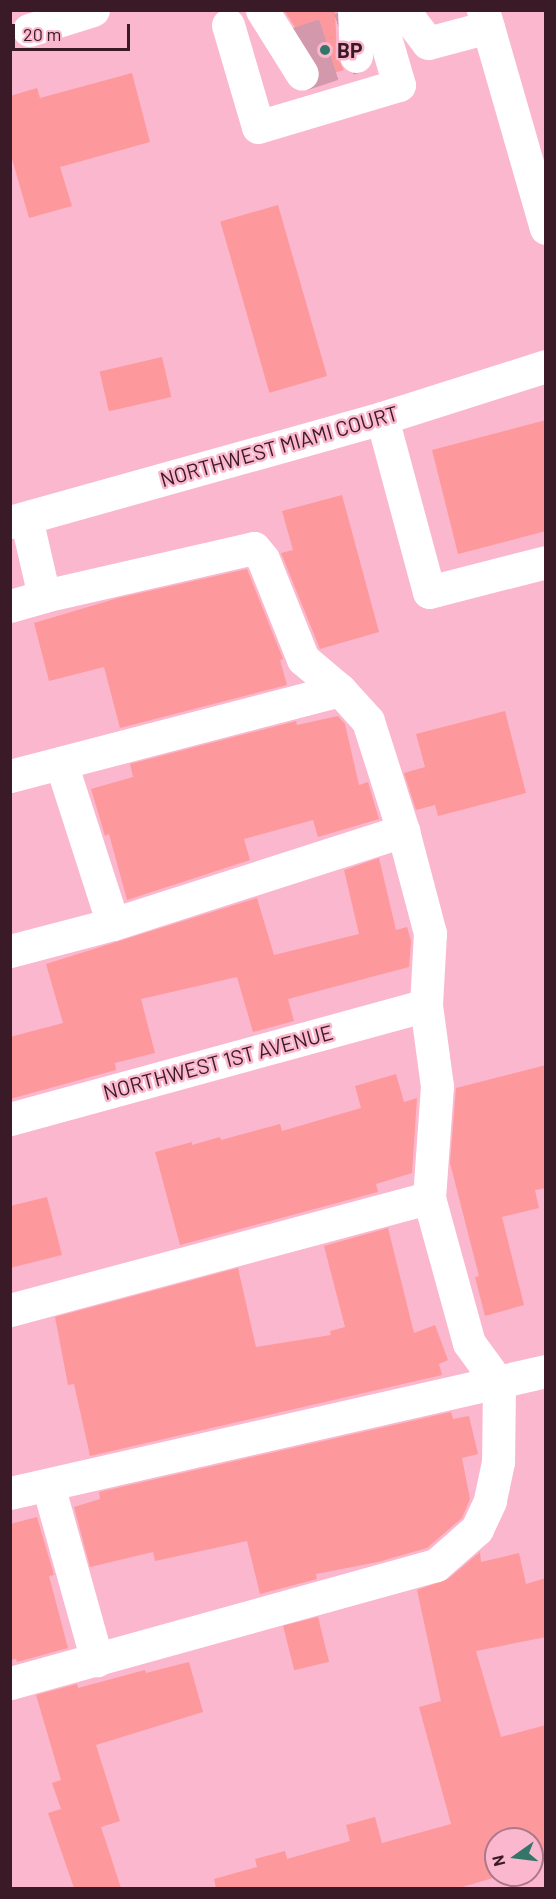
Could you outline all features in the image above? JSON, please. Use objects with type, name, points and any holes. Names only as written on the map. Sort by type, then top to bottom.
[{"type":"street","points":[[29,30],[93,10]]},
{"type":"street","points":[[298,59],[262,12],[225,18],[258,127],[399,85],[377,10]]},
{"type":"street","points":[[403,10],[428,43],[486,19],[546,228]]},
{"type":"street","name":"NORTHWEST MIAMI COURT","points":[[18,520],[382,418],[546,366]]},
{"type":"street","points":[[382,418],[429,592],[546,562]]},
{"type":"street","points":[[18,520],[44,596]]},
{"type":"street","points":[[10,606],[44,596],[254,548],[263,559],[303,659],[340,690],[368,721],[403,831],[430,933],[426,1005],[437,1086],[429,1198],[469,1343],[499,1384],[498,1462],[490,1501],[477,1529],[436,1565],[10,1683]]},
{"type":"street","points":[[10,776],[340,690]]},
{"type":"street","points":[[61,763],[113,924]]},
{"type":"street","points":[[10,951],[113,924],[403,831]]},
{"type":"street","name":"NORTHWEST 1ST AVENUE","points":[[10,1119],[426,1005]]},
{"type":"street","points":[[10,1310],[429,1198]]},
{"type":"street","points":[[10,1493],[499,1384],[546,1371]]},
{"type":"street","points":[[48,1485],[97,1660]]},
{"type":"building","points":[[284,10],[335,10],[337,57],[344,70],[320,77],[318,64]]},
{"type":"building","points":[[132,73],[150,142],[60,167],[72,206],[29,218],[10,152],[10,96],[37,88],[40,98]]},
{"type":"building","points":[[278,205],[327,376],[269,393],[220,222]]},
{"type":"building","points":[[162,357],[171,397],[109,411],[100,371]]},
{"type":"building","points":[[546,420],[546,531],[458,554],[432,450]]},
{"type":"building","points":[[342,495],[379,632],[320,649],[281,553],[293,550],[282,511]]},
{"type":"building","points":[[247,569],[283,659],[280,660],[287,685],[120,728],[104,667],[49,681],[34,623],[118,598]]},
{"type":"building","points":[[505,711],[526,793],[438,816],[435,805],[416,810],[404,773],[425,767],[416,734]]},
{"type":"building","points":[[338,716],[345,724],[359,785],[368,782],[379,819],[318,837],[313,820],[244,839],[250,860],[127,900],[109,834],[105,836],[91,789],[133,777],[130,764],[296,721],[297,725]]},
{"type":"building","points":[[379,858],[396,930],[407,927],[411,941],[409,967],[288,999],[294,1021],[253,1032],[237,977],[141,999],[155,1053],[115,1063],[116,1070],[10,1099],[10,1037],[63,1023],[46,964],[257,898],[274,955],[359,934],[344,870]]},
{"type":"building","points":[[546,1065],[546,1188],[535,1190],[539,1208],[502,1217],[524,1305],[485,1316],[475,1277],[479,1276],[450,1163],[456,1088]]},
{"type":"building","points":[[396,1074],[404,1102],[417,1098],[412,1173],[376,1184],[378,1192],[180,1245],[155,1152],[192,1142],[192,1145],[220,1137],[221,1140],[280,1124],[282,1131],[361,1108],[355,1086]]},
{"type":"building","points":[[47,1197],[62,1255],[10,1268],[10,1206]]},
{"type":"building","points":[[388,1228],[414,1333],[435,1325],[448,1360],[439,1364],[442,1375],[90,1456],[74,1384],[68,1385],[55,1317],[238,1268],[256,1347],[331,1335],[330,1331],[345,1327],[324,1246]]},
{"type":"building","points":[[451,1412],[453,1419],[469,1416],[478,1454],[462,1458],[470,1499],[462,1518],[427,1548],[378,1562],[316,1574],[317,1579],[260,1594],[247,1541],[155,1561],[153,1552],[90,1567],[74,1507],[100,1499],[99,1492]]},
{"type":"building","points":[[37,1517],[54,1575],[49,1576],[68,1648],[17,1662],[16,1659],[10,1660],[10,1524]]},
{"type":"building","points":[[480,1552],[481,1562],[519,1553],[526,1584],[546,1578],[546,1637],[476,1651],[501,1737],[546,1725],[546,1862],[544,1863],[544,1827],[484,1827],[484,1881],[459,1888],[216,1888],[214,1879],[257,1867],[255,1859],[285,1851],[287,1859],[350,1841],[346,1825],[375,1817],[382,1843],[451,1824],[419,1707],[441,1701],[417,1590],[448,1579]]},
{"type":"building","points":[[318,1617],[329,1662],[294,1670],[283,1626]]},
{"type":"building","points":[[189,1662],[203,1712],[96,1745],[120,1821],[101,1827],[121,1888],[74,1888],[48,1813],[61,1809],[52,1783],[61,1780],[36,1695],[77,1684],[78,1688],[145,1670],[146,1673]]},
{"type":"tunnel","points":[[293,45],[347,27]]},
{"type":"tunnel","points":[[302,74],[356,56]]},
{"type":"place","name":"BP","points":[[325,50]]}]
